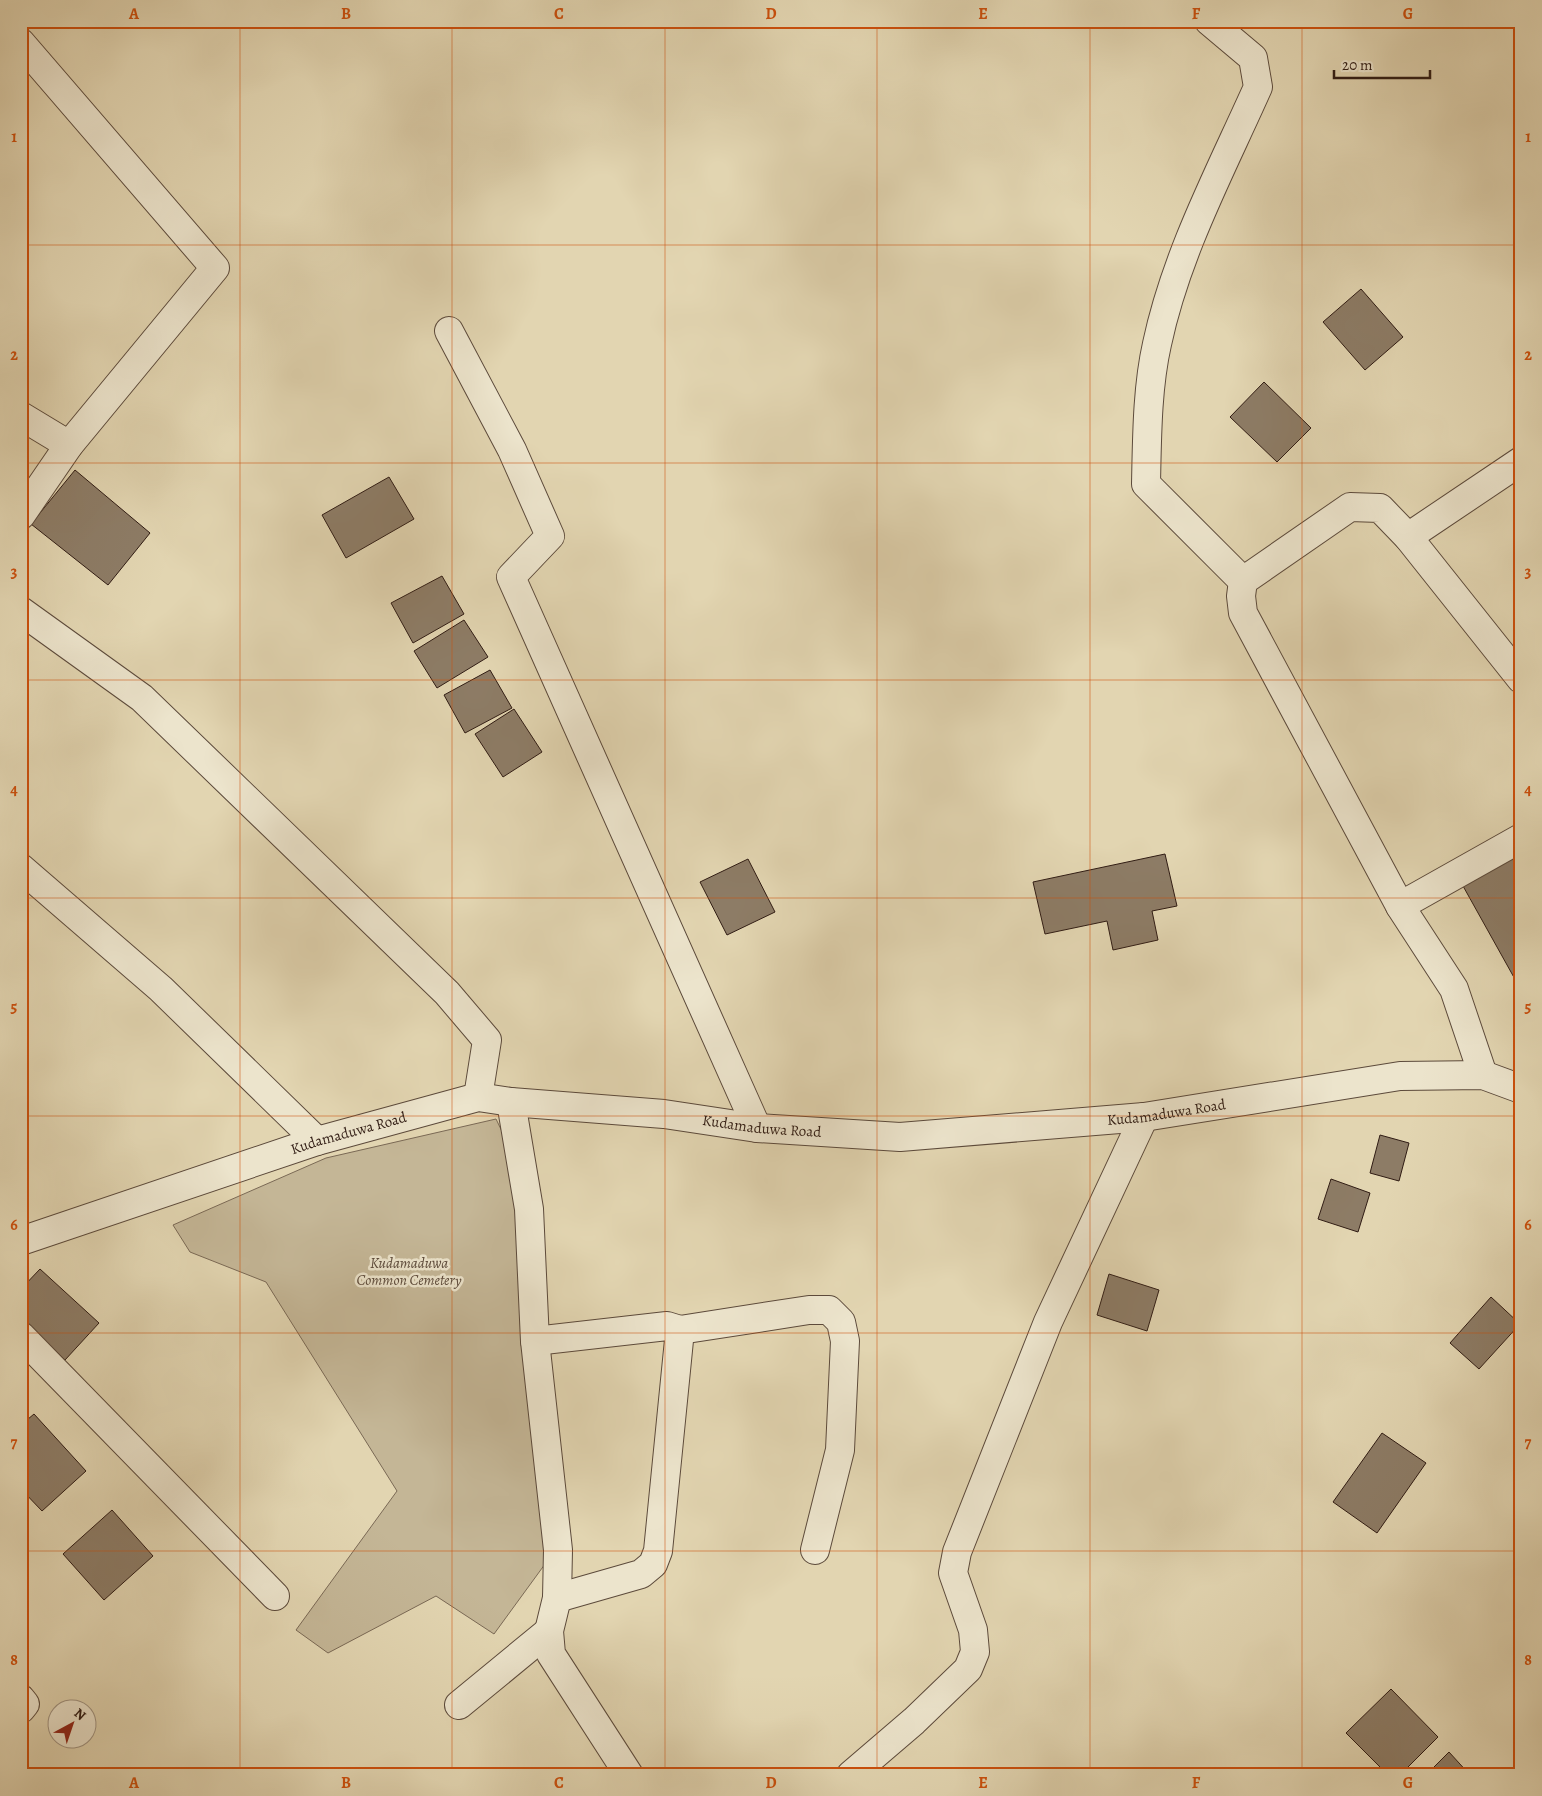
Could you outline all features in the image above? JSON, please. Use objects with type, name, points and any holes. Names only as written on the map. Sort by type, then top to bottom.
[{"type":"street","points":[[1209,21],[1253,58],[1258,86],[1180,263],[1157,345],[1147,430],[1146,484],[1243,581]]},
{"type":"street","points":[[21,43],[215,268],[69,445],[21,515]]},
{"type":"street","points":[[449,331],[512,450],[550,536],[511,577],[757,1128]]},
{"type":"street","points":[[21,416],[69,445]]},
{"type":"street","points":[[1408,537],[1521,461]]},
{"type":"street","points":[[1483,1075],[1454,989],[1400,906],[1242,613],[1241,596],[1243,581],[1350,507],[1380,508],[1408,537],[1521,679]]},
{"type":"street","points":[[21,611],[142,698],[446,992],[487,1040],[478,1098]]},
{"type":"street","points":[[1400,906],[1521,838]]},
{"type":"street","points":[[21,868],[162,989],[317,1141]]},
{"type":"street","name":"Kudamaduwa Road","points":[[21,1241],[317,1141],[478,1098],[664,1114],[757,1128],[900,1137],[1144,1117],[1400,1076],[1483,1075],[1521,1089]]},
{"type":"street","points":[[511,1102],[529,1209],[535,1341],[558,1550],[557,1598],[549,1632],[551,1654],[629,1775]]},
{"type":"street","points":[[851,1775],[914,1721],[968,1669],[975,1652],[973,1630],[953,1573],[957,1552],[1048,1322],[1144,1117]]},
{"type":"street","points":[[535,1341],[667,1326],[680,1330],[809,1310],[830,1310],[842,1322],[845,1341],[840,1450],[815,1550]]},
{"type":"street","points":[[557,1598],[640,1574],[653,1564],[658,1551],[680,1330]]},
{"type":"street","points":[[21,1336],[276,1596]]},
{"type":"street","points":[[459,1705],[549,1632]]},
{"type":"street","points":[[21,1700],[25,1704],[21,1709]]},
{"type":"green space","name":"Kudamaduwa Common Cemetery","points":[[496,1119],[512,1152],[564,1538],[494,1634],[436,1596],[328,1653],[296,1630],[397,1491],[266,1282],[190,1252],[173,1225],[326,1158]]},
{"type":"building","points":[[1361,289],[1403,337],[1365,370],[1323,322]]},
{"type":"building","points":[[1264,382],[1311,428],[1277,462],[1230,417]]},
{"type":"building","points":[[75,470],[150,533],[108,585],[31,524]]},
{"type":"building","points":[[389,477],[414,519],[346,558],[322,515]]},
{"type":"building","points":[[442,576],[464,614],[413,643],[391,603]]},
{"type":"building","points":[[464,620],[488,657],[437,688],[414,651]]},
{"type":"building","points":[[490,670],[512,708],[465,733],[444,695]]},
{"type":"building","points":[[514,709],[542,752],[503,777],[475,734]]},
{"type":"building","points":[[1165,854],[1177,906],[1152,911],[1158,940],[1113,950],[1107,921],[1045,934],[1033,882]]},
{"type":"building","points":[[1521,855],[1521,990],[1463,886]]},
{"type":"building","points":[[748,859],[775,912],[727,935],[700,882]]},
{"type":"building","points":[[1380,1135],[1409,1143],[1399,1181],[1370,1173]]},
{"type":"building","points":[[1331,1179],[1370,1193],[1358,1232],[1318,1219]]},
{"type":"building","points":[[40,1269],[99,1323],[65,1360],[21,1319],[21,1289]]},
{"type":"building","points":[[1109,1274],[1159,1290],[1147,1331],[1097,1315]]},
{"type":"building","points":[[1491,1297],[1520,1324],[1479,1369],[1450,1343]]},
{"type":"building","points":[[34,1414],[86,1471],[42,1511],[21,1489],[21,1425]]},
{"type":"building","points":[[1382,1433],[1426,1463],[1377,1533],[1333,1502]]},
{"type":"building","points":[[112,1510],[153,1556],[104,1600],[63,1554]]},
{"type":"building","points":[[1391,1689],[1438,1737],[1400,1775],[1388,1775],[1346,1733]]},
{"type":"building","points":[[1449,1752],[1470,1775],[1426,1775]]}]
